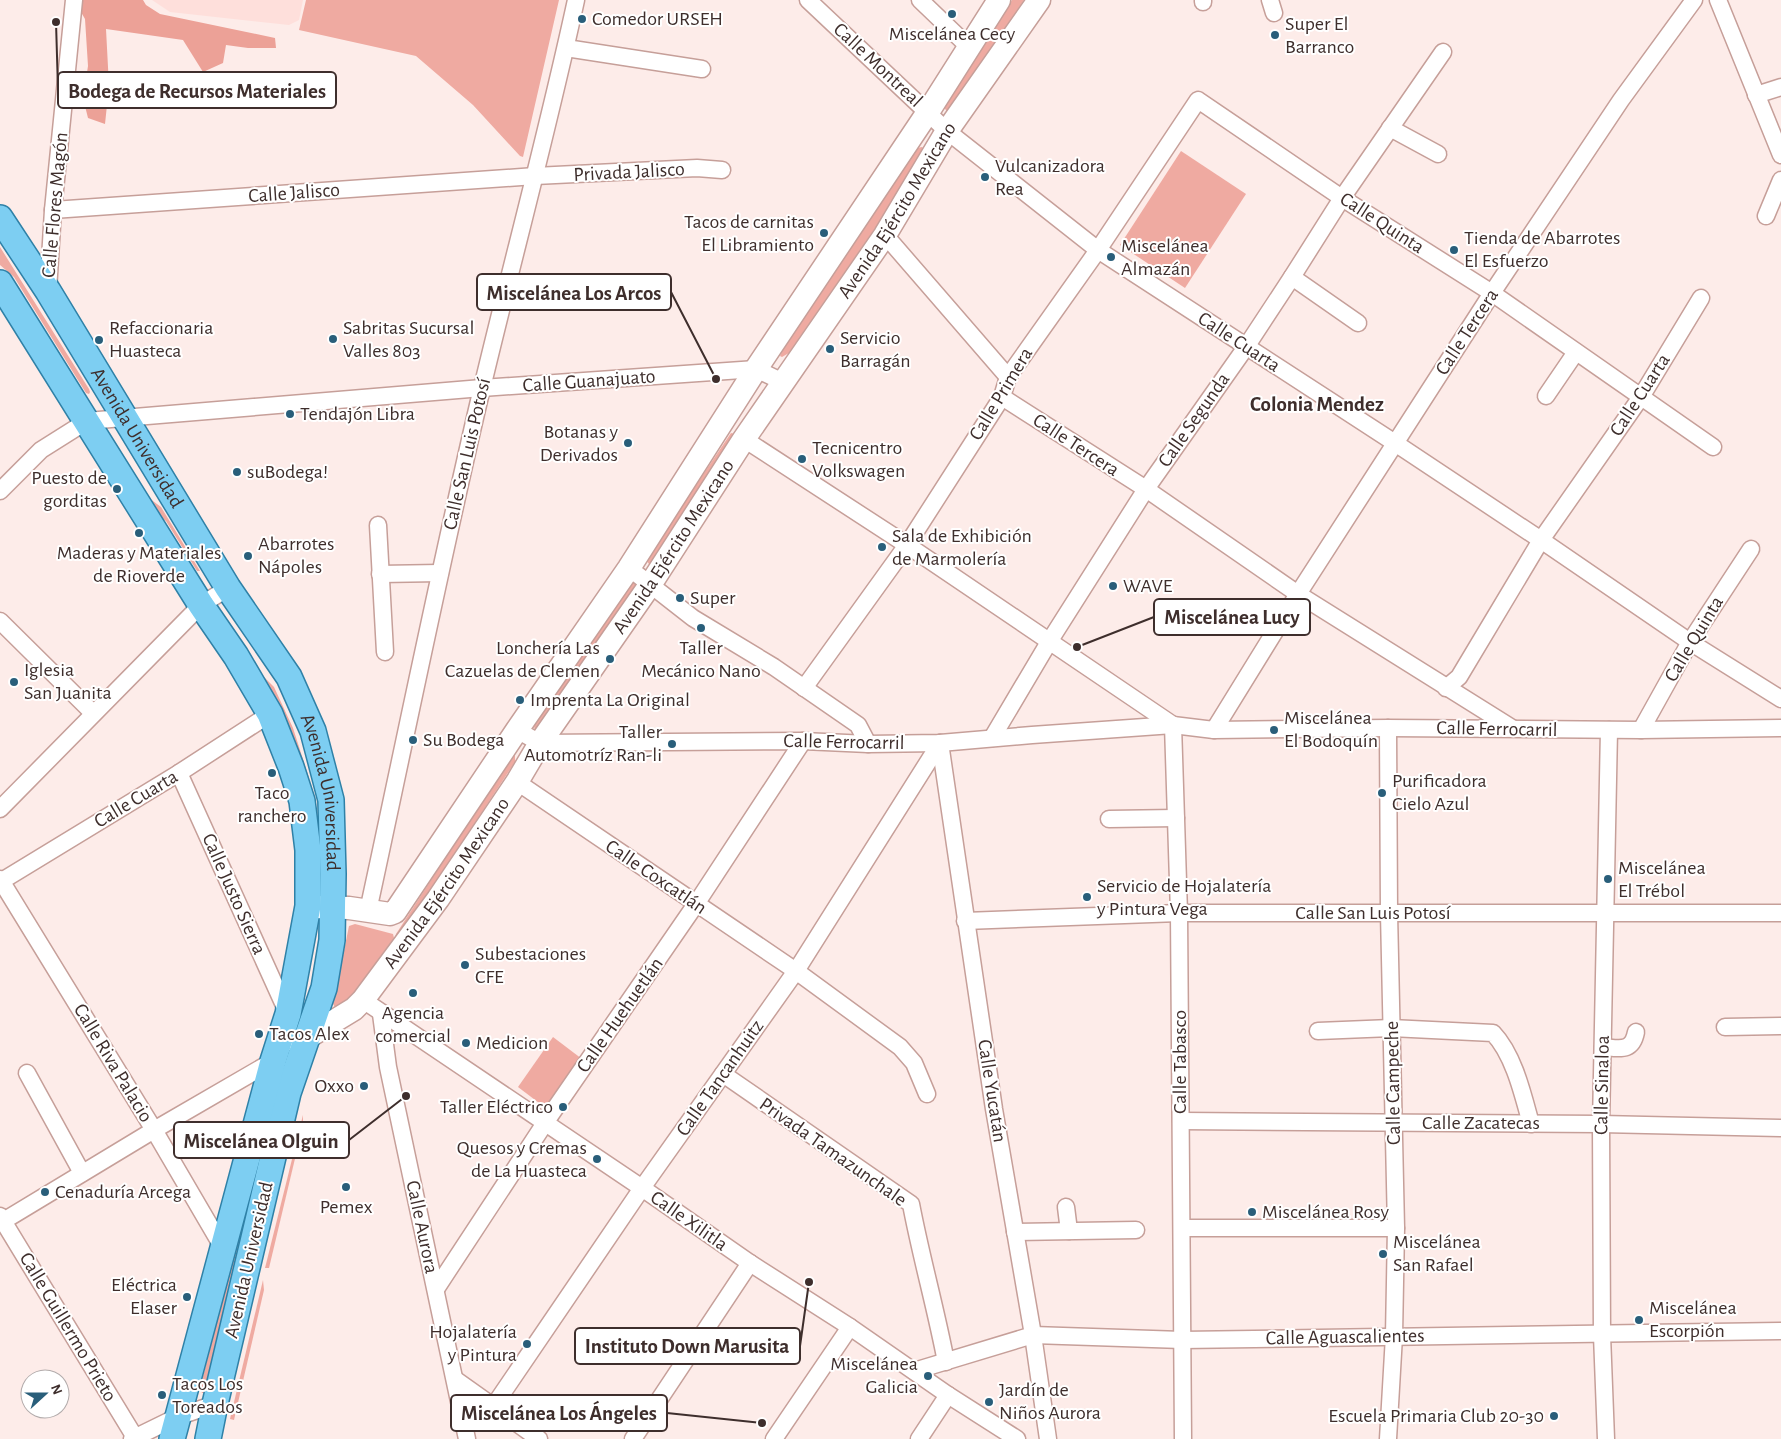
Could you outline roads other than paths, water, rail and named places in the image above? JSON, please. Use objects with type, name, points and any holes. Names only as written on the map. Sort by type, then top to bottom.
[{"type":"main road","name":"Avenida Ejército Mexicano","points":[[320,907],[350,908],[390,914],[395,912],[629,568],[756,370],[970,48],[999,0]]},
{"type":"main road","name":"Avenida Ejército Mexicano","points":[[273,1061],[307,1037],[354,1009],[363,1000],[438,899],[517,782],[540,743],[650,584],[744,439],[884,235],[948,131],[1039,0]]},
{"type":"main road","name":"Avenida Universidad","points":[[0,218],[48,291],[123,418],[228,588],[290,677],[313,731],[331,800],[334,874],[320,907],[273,1061],[175,1428]]},
{"type":"main road","name":"Avenida Universidad","points":[[0,283],[201,606],[236,656],[270,714],[302,801],[308,850],[320,907],[332,940],[324,988],[288,1093],[214,1404],[208,1439]]},
{"type":"street","name":"Calle Flores Magón","points":[[48,291],[53,210],[74,0]]},
{"type":"street","name":"Calle San Luis Potosí","points":[[368,911],[482,388],[535,176],[576,0]]},
{"type":"street","name":"Calle Montreal","points":[[808,0],[948,131]]},
{"type":"street","points":[[920,0],[970,48]]},
{"type":"street","name":"Calle Tercera","points":[[1214,730],[1298,594],[1492,293],[1621,100],[1694,0]]},
{"type":"street","points":[[1718,0],[1781,154]]},
{"type":"street","points":[[566,48],[702,69]]},
{"type":"street","name":"Calle Segunda","points":[[992,738],[1049,642],[1146,490],[1246,347],[1342,198],[1443,52]]},
{"type":"street","points":[[1756,95],[1781,87]]},
{"type":"street","name":"Calle Quinta","points":[[1198,100],[1342,198],[1492,293],[1713,447]]},
{"type":"street","name":"Calle Primera","points":[[804,688],[907,545],[1002,397],[1008,376],[1098,250],[1198,100]]},
{"type":"street","points":[[1390,128],[1438,154]]},
{"type":"street","name":"Calle Cuarta","points":[[948,131],[1098,250],[1395,443],[1690,642],[1781,699]]},
{"type":"street","name":"Privada Jalisco","points":[[535,176],[697,168],[722,170]]},
{"type":"street","name":"Calle Jalisco","points":[[53,210],[535,176]]},
{"type":"street","points":[[1766,216],[1781,180]]},
{"type":"street","points":[[884,235],[1008,376]]},
{"type":"street","points":[[1292,277],[1358,323]]},
{"type":"street","name":"Calle Cuarta","points":[[1446,688],[1459,676],[1541,540],[1641,397],[1701,298]]},
{"type":"street","points":[[1546,396],[1576,352]]},
{"type":"street","name":"Calle Guanajuato","points":[[123,418],[482,388],[756,370],[783,382]]},
{"type":"street","name":"Calle Tercera","points":[[1002,397],[1146,490],[1298,594],[1512,728]]},
{"type":"street","points":[[0,491],[41,450],[87,421],[123,418]]},
{"type":"street","points":[[744,439],[907,545],[1174,725],[1214,730]]},
{"type":"street","points":[[378,524],[384,652]]},
{"type":"street","name":"Calle Quinta","points":[[1641,730],[1690,642],[1751,549]]},
{"type":"street","points":[[629,568],[693,618],[804,688],[858,725],[868,744]]},
{"type":"street","points":[[380,574],[440,574]]},
{"type":"street","points":[[0,809],[201,606],[228,588]]},
{"type":"street","points":[[0,622],[93,714]]},
{"type":"street","name":"Calle Cuarta","points":[[0,881],[179,773],[270,714]]},
{"type":"street","name":"Calle Ferrocarril","points":[[517,730],[540,743],[803,741],[868,744],[940,743],[1174,725]]},
{"type":"street","name":"Calle Tabasco","points":[[1174,725],[1179,913],[1183,1439]]},
{"type":"street","name":"Calle Ferrocarril","points":[[1214,730],[1388,728],[1641,730],[1781,728]]},
{"type":"street","name":"Calle Campeche","points":[[1388,728],[1389,913],[1396,1228],[1394,1336],[1388,1439]]},
{"type":"street","name":"Calle Sinaloa","points":[[1606,1439],[1602,1335],[1601,1124],[1609,730]]},
{"type":"street","name":"Calle Huehuetlán","points":[[436,1289],[545,1123],[696,904],[803,741]]},
{"type":"street","name":"Calle Yucatán","points":[[940,743],[994,1109],[1033,1335],[1048,1439]]},
{"type":"street","name":"Calle Tancanhuitz","points":[[493,1407],[642,1188],[796,971],[940,743]]},
{"type":"street","name":"Calle Justo Sierra","points":[[179,773],[288,1014]]},
{"type":"street","name":"Calle Coxcatlán","points":[[517,782],[796,971],[900,1047],[914,1063],[928,1094]]},
{"type":"street","points":[[1109,819],[1176,818]]},
{"type":"street","name":"Calle Riva Palacio","points":[[0,881],[154,1130],[223,1248]]},
{"type":"street","name":"Calle San Luis Potosí","points":[[965,920],[1179,913],[1781,913]]},
{"type":"street","name":"Calle Xilitla","points":[[363,1000],[750,1263],[850,1327],[948,1395],[1017,1439]]},
{"type":"street","name":"Calle Aurora","points":[[381,1014],[388,1067],[467,1439]]},
{"type":"street","points":[[1725,1027],[1781,1026]]},
{"type":"street","points":[[1318,1031],[1391,1028],[1493,1033],[1502,1042],[1521,1088],[1532,1124]]},
{"type":"street","points":[[1602,1047],[1621,1048],[1629,1046],[1634,1042],[1636,1032]]},
{"type":"street","points":[[1,1220],[273,1061]]},
{"type":"street","points":[[27,1073],[82,1173]]},
{"type":"street","name":"Privada Tamazunchale","points":[[723,1074],[910,1204],[920,1252],[936,1311],[946,1362]]},
{"type":"street","name":"Calle Zacatecas","points":[[1181,1121],[1601,1124],[1781,1128]]},
{"type":"street","points":[[1066,1207],[1070,1231]]},
{"type":"street","name":"Calle Guillermo Prieto","points":[[1,1220],[134,1438]]},
{"type":"street","points":[[1182,1228],[1396,1228]]},
{"type":"street","points":[[1016,1232],[1136,1230]]},
{"type":"street","points":[[633,1439],[750,1263]]},
{"type":"street","points":[[774,1439],[850,1327]]},
{"type":"street","name":"Calle Aguascalientes","points":[[914,1372],[1033,1335],[1182,1340],[1781,1331]]},
{"type":"street","points":[[456,1380],[539,1439]]},
{"type":"street","points":[[919,1439],[948,1395]]},
{"type":"street","points":[[134,1438],[175,1428],[214,1404]]},
{"type":"place","name":"Miscelánea Cecy","points":[[952,14]]},
{"type":"place","name":"Comedor URSEH","points":[[582,19]]},
{"type":"place","name":"Bodega de Recursos Materiales","points":[[56,22]]},
{"type":"place","name":"Super El Barranco","points":[[1275,35]]},
{"type":"place","name":"Vulcanizadora Rea","points":[[985,177]]},
{"type":"place","name":"Tacos de carnitas El Libramiento","points":[[824,233]]},
{"type":"place","name":"Tienda de Abarrotes El Esfuerzo","points":[[1454,250]]},
{"type":"place","name":"Miscelánea Almazán","points":[[1111,257]]},
{"type":"place","name":"Sabritas Sucursal Valles 803","points":[[333,339]]},
{"type":"place","name":"Refaccionaria Huasteca","points":[[99,340]]},
{"type":"place","name":"Servicio Barragán","points":[[830,349]]},
{"type":"place","name":"Miscelánea Los Arcos","points":[[716,379]]},
{"type":"place","name":"Tendajón Libra","points":[[290,414]]},
{"type":"place","name":"Botanas y Derivados","points":[[628,443]]},
{"type":"place","name":"Tecnicentro Volkswagen","points":[[802,459]]},
{"type":"place","name":"suBodega!","points":[[237,472]]},
{"type":"place","name":"Puesto de gorditas","points":[[117,489]]},
{"type":"place","name":"Maderas y Materiales de Rioverde","points":[[139,533]]},
{"type":"place","name":"Sala de Exhibición de Marmolería","points":[[882,547]]},
{"type":"place","name":"Abarrotes Nápoles","points":[[248,556]]},
{"type":"place","name":"WAVE","points":[[1113,586]]},
{"type":"place","name":"Super","points":[[680,598]]},
{"type":"place","name":"Taller Mecánico Nano","points":[[701,628]]},
{"type":"place","name":"Miscelánea Lucy","points":[[1077,647]]},
{"type":"place","name":"Lonchería Las Cazuelas de Clemen","points":[[610,659]]},
{"type":"place","name":"Iglesia San Juanita","points":[[14,682]]},
{"type":"place","name":"Imprenta La Original","points":[[520,700]]},
{"type":"place","name":"Miscelánea El Bodoquín","points":[[1274,730]]},
{"type":"place","name":"Su Bodega","points":[[413,740]]},
{"type":"place","name":"Taller Automotríz Ran-li","points":[[672,744]]},
{"type":"place","name":"Taco ranchero","points":[[272,773]]},
{"type":"place","name":"Purificadora Cielo Azul","points":[[1382,793]]},
{"type":"place","name":"Miscelánea El Trébol","points":[[1608,879]]},
{"type":"place","name":"Servicio de Hojalatería y Pintura Vega","points":[[1087,897]]},
{"type":"place","name":"Subestaciones CFE","points":[[465,965]]},
{"type":"place","name":"Agencia comercial","points":[[413,993]]},
{"type":"place","name":"Tacos Alex","points":[[259,1034]]},
{"type":"place","name":"Medicion","points":[[466,1043]]},
{"type":"place","name":"Oxxo","points":[[364,1086]]},
{"type":"place","name":"Miscelánea Olguin","points":[[406,1096]]},
{"type":"place","name":"Taller Eléctrico","points":[[563,1107]]},
{"type":"place","name":"Quesos y Cremas de La Huasteca","points":[[597,1159]]},
{"type":"place","name":"Pemex","points":[[346,1187]]},
{"type":"place","name":"Cenaduría Arcega","points":[[45,1192]]},
{"type":"place","name":"Miscelánea Rosy","points":[[1252,1212]]},
{"type":"place","name":"Miscelánea San Rafael","points":[[1383,1254]]},
{"type":"place","name":"Instituto Down Marusita","points":[[809,1282]]},
{"type":"place","name":"Eléctrica Elaser","points":[[187,1297]]},
{"type":"place","name":"Miscelánea Escorpión","points":[[1639,1320]]},
{"type":"place","name":"Hojalatería y Pintura","points":[[527,1344]]},
{"type":"place","name":"Miscelánea Galicia","points":[[928,1376]]},
{"type":"place","name":"Tacos Los Toreados","points":[[162,1395]]},
{"type":"place","name":"Jardín de Niños Aurora","points":[[989,1402]]},
{"type":"place","name":"Escuela Primaria Club 20-30","points":[[1554,1416]]},
{"type":"place","name":"Miscelánea Los Ángeles","points":[[762,1423]]},
{"type":"district","name":"Colonia Mendez","points":[[1317,404]]}]
